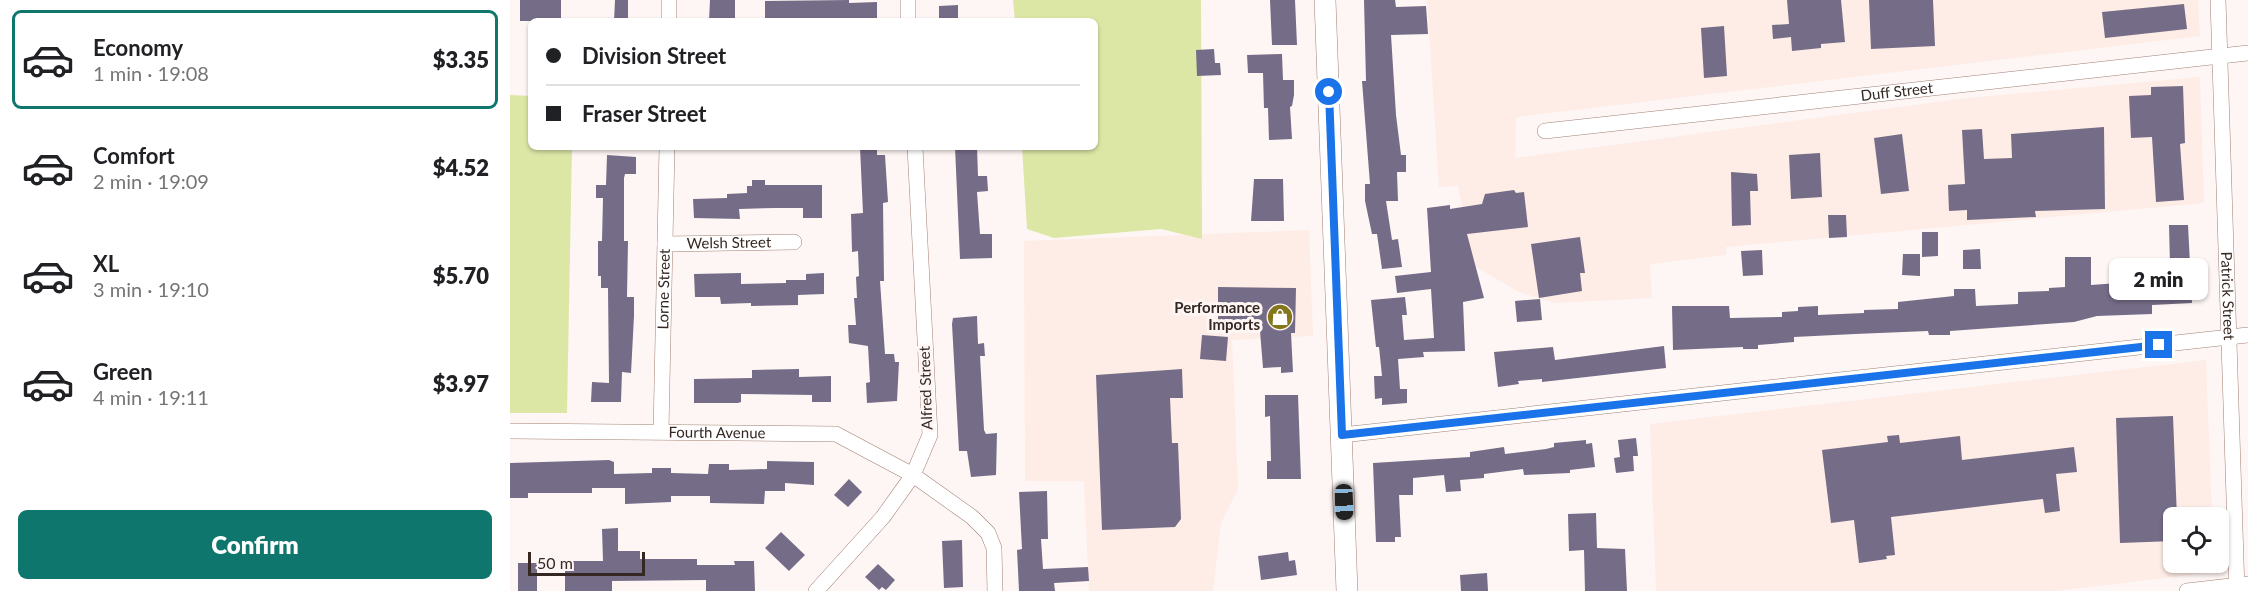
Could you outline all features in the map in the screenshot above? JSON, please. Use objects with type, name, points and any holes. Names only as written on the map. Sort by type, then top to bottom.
[{"type":"main road","points":[[1325,0],[1347,591]]},
{"type":"street","points":[[669,0],[669,18]]},
{"type":"street","points":[[908,0],[908,18]]},
{"type":"street","name":"Patrick Street","points":[[2218,0],[2240,587]]},
{"type":"street","name":"Duff Street","points":[[1545,130],[2248,53]]},
{"type":"street","name":"Lorne Street","points":[[661,431],[667,150]]},
{"type":"street","name":"Alfred Street","points":[[816,591],[883,518],[913,475],[930,435],[915,150]]},
{"type":"street","name":"Welsh Street","points":[[665,244],[794,242]]},
{"type":"street","points":[[1342,435],[2248,335]]},
{"type":"street","name":"Fourth Avenue","points":[[510,431],[836,434],[913,475],[972,517],[988,533],[994,548],[995,591]]},
{"type":"street","points":[[2187,591],[2240,587]]},
{"type":"shaded area","points":[[1427,0],[2198,0],[2200,36],[1516,117],[1515,158],[1967,98],[2200,77],[2204,203],[1726,247],[1726,255],[1650,264],[1652,298],[1555,303],[1519,292],[1473,265],[1458,186],[1439,187]]},
{"type":"shaded area","points":[[1309,230],[1313,336],[1232,340],[1238,489],[1221,523],[1213,591],[1089,591],[1084,481],[1025,481],[1024,241]]},
{"type":"shaded area","points":[[2206,360],[2212,507],[2163,507],[2163,573],[2206,573],[2056,591],[1656,591],[1650,424]]},
{"type":"green space","points":[[1013,0],[1201,0],[1202,239],[1161,229],[1054,238],[1027,229],[1022,150],[1098,150],[1098,18],[1015,18]]},
{"type":"green space","points":[[510,95],[528,96],[528,150],[572,150],[567,413],[510,413]]},
{"type":"building","points":[[520,0],[561,0],[561,18],[528,18],[528,21],[520,21]]},
{"type":"building","points":[[615,0],[628,0],[628,18],[614,18]]},
{"type":"building","points":[[710,0],[735,0],[735,18],[709,18]]},
{"type":"building","points":[[1270,0],[1295,0],[1297,45],[1272,45]]},
{"type":"building","points":[[1364,0],[1395,0],[1396,7],[1426,6],[1428,34],[1391,35],[1396,115],[1401,155],[1406,155],[1406,172],[1397,172],[1398,201],[1386,201],[1392,240],[1398,239],[1402,267],[1382,269],[1377,234],[1372,234],[1365,201],[1365,184],[1370,184],[1362,81],[1366,81]]},
{"type":"building","points":[[1787,0],[1841,0],[1845,42],[1821,44],[1821,48],[1792,51],[1791,37],[1773,39],[1772,25],[1789,24]]},
{"type":"building","points":[[1869,0],[1933,0],[1935,46],[1871,49]]},
{"type":"building","points":[[765,1],[877,2],[877,18],[765,18]]},
{"type":"building","points":[[2184,4],[2187,29],[2105,38],[2102,12]]},
{"type":"building","points":[[958,5],[958,18],[939,18],[939,6]]},
{"type":"building","points":[[1724,26],[1727,76],[1704,78],[1701,28]]},
{"type":"building","points":[[1214,49],[1215,63],[1220,63],[1221,75],[1197,76],[1196,50]]},
{"type":"building","points":[[1282,54],[1283,80],[1294,80],[1294,95],[1290,107],[1292,139],[1269,140],[1268,108],[1264,108],[1263,73],[1248,73],[1247,55]]},
{"type":"building","points":[[2183,86],[2185,143],[2180,144],[2184,200],[2156,202],[2152,137],[2131,138],[2129,96],[2151,95],[2151,87]]},
{"type":"building","points":[[2104,127],[2105,209],[2035,211],[2036,217],[1967,220],[1967,210],[1949,211],[1948,185],[1965,184],[1962,130],[1982,129],[1984,159],[2012,158],[2011,134]]},
{"type":"building","points":[[1902,134],[1909,191],[1881,194],[1874,138]]},
{"type":"building","points":[[860,150],[877,150],[877,155],[885,155],[888,202],[883,203],[884,281],[880,281],[885,354],[894,354],[895,362],[899,362],[897,401],[867,403],[866,383],[870,382],[868,346],[849,343],[848,325],[856,325],[854,298],[857,298],[856,277],[859,276],[858,251],[852,252],[851,214],[863,213]]},
{"type":"building","points":[[955,150],[977,150],[978,176],[987,176],[988,191],[977,192],[980,234],[992,234],[992,258],[960,259]]},
{"type":"building","points":[[1820,153],[1822,197],[1791,199],[1789,155]]},
{"type":"building","points":[[607,155],[636,157],[636,174],[625,174],[624,178],[624,241],[628,241],[627,297],[634,297],[631,373],[622,372],[621,402],[591,402],[592,382],[609,383],[608,288],[601,288],[601,276],[598,276],[598,241],[602,241],[603,198],[596,198],[596,185],[606,185]]},
{"type":"building","points":[[1731,172],[1757,174],[1758,191],[1750,191],[1751,225],[1732,226]]},
{"type":"building","points":[[1254,179],[1283,179],[1284,221],[1251,221]]},
{"type":"building","points":[[752,180],[765,180],[765,185],[822,185],[822,218],[803,218],[803,208],[775,208],[739,209],[740,219],[694,218],[693,199],[727,198],[727,194],[747,193],[747,186],[752,186]]},
{"type":"building","points":[[1514,190],[1516,193],[1524,192],[1528,227],[1467,234],[1484,298],[1463,302],[1465,351],[1423,352],[1424,357],[1398,359],[1400,389],[1407,389],[1407,403],[1382,405],[1382,398],[1375,399],[1374,376],[1382,376],[1371,300],[1405,297],[1407,315],[1402,315],[1404,340],[1434,338],[1431,289],[1397,293],[1395,276],[1431,272],[1427,208],[1450,205],[1450,209],[1482,204],[1485,194]]},
{"type":"building","points":[[1828,215],[1846,215],[1847,237],[1829,238]]},
{"type":"building","points":[[2169,225],[2188,225],[2192,303],[2152,305],[2152,314],[2097,316],[2074,322],[1950,331],[1950,335],[1929,335],[1928,331],[1794,337],[1794,342],[1758,345],[1758,349],[1743,349],[1743,347],[1673,350],[1672,306],[1729,306],[1730,318],[1782,317],[1782,312],[1798,311],[1798,307],[1818,306],[1818,315],[1864,313],[1864,310],[1898,309],[1898,302],[1954,296],[1954,289],[1975,289],[1976,306],[2018,304],[2018,292],[2049,291],[2049,288],[2065,287],[2065,257],[2091,257],[2091,285],[2118,283],[2117,265],[2170,264]]},
{"type":"building","points":[[1922,232],[1938,232],[1938,256],[1922,257]]},
{"type":"building","points":[[1580,237],[1585,273],[1580,273],[1582,291],[1539,298],[1531,244]]},
{"type":"building","points":[[1980,249],[1981,269],[1963,269],[1963,250]]},
{"type":"building","points":[[1762,250],[1763,275],[1743,276],[1741,251]]},
{"type":"building","points":[[1903,254],[1920,254],[1920,276],[1902,275]]},
{"type":"building","points":[[741,273],[741,284],[786,283],[786,280],[806,280],[806,274],[824,273],[824,294],[798,295],[798,305],[721,304],[720,297],[695,297],[694,274]]},
{"type":"building","points":[[1218,287],[1296,288],[1295,333],[1291,333],[1293,372],[1281,373],[1281,367],[1263,368],[1260,331],[1218,331]]},
{"type":"building","points":[[1540,299],[1542,320],[1517,322],[1515,301]]},
{"type":"building","points":[[977,316],[978,344],[984,343],[985,356],[980,356],[984,430],[986,434],[997,433],[996,475],[971,477],[967,451],[959,451],[952,324],[953,318]]},
{"type":"building","points":[[1202,335],[1228,337],[1226,361],[1200,359]]},
{"type":"building","points":[[1664,346],[1666,368],[1542,382],[1542,379],[1518,381],[1519,384],[1498,387],[1494,352],[1553,347],[1555,360]]},
{"type":"building","points":[[799,369],[799,377],[831,376],[831,402],[812,402],[812,395],[741,394],[741,402],[738,403],[694,403],[694,379],[752,378],[752,370]]},
{"type":"building","points":[[1182,369],[1183,398],[1170,398],[1172,443],[1178,443],[1181,519],[1175,527],[1102,530],[1096,375]]},
{"type":"building","points":[[1265,395],[1298,395],[1301,479],[1267,479],[1267,461],[1271,461],[1270,416],[1265,417]]},
{"type":"building","points":[[2173,416],[2177,507],[2163,507],[2163,541],[2120,543],[2116,418]]},
{"type":"building","points":[[1899,435],[1900,443],[1960,436],[1962,460],[2074,447],[2077,472],[2056,474],[2060,511],[2045,513],[2043,499],[1891,517],[1895,555],[1886,556],[1887,559],[1859,563],[1854,520],[1831,523],[1822,450],[1888,442],[1887,436]]},
{"type":"building","points":[[1636,438],[1638,456],[1633,456],[1634,471],[1616,473],[1614,458],[1620,457],[1618,440]]},
{"type":"building","points":[[1586,440],[1586,444],[1592,443],[1595,467],[1570,470],[1570,473],[1524,475],[1523,469],[1484,474],[1484,478],[1460,480],[1461,491],[1446,492],[1444,475],[1413,478],[1413,495],[1399,495],[1401,537],[1395,537],[1395,542],[1376,542],[1373,463],[1470,457],[1470,452],[1504,447],[1505,454],[1546,449],[1554,447],[1554,443]]},
{"type":"building","points":[[609,460],[614,462],[614,474],[652,473],[652,468],[671,468],[671,473],[708,474],[709,464],[729,464],[729,470],[767,469],[767,461],[814,462],[814,485],[785,483],[785,491],[765,491],[764,504],[710,503],[710,496],[671,496],[671,502],[625,504],[625,488],[592,488],[592,493],[528,493],[528,498],[510,498],[510,463]]},
{"type":"building","points":[[849,479],[862,492],[848,507],[834,495]]},
{"type":"building","points":[[1047,491],[1048,539],[1041,539],[1043,569],[1088,567],[1089,581],[1054,583],[1055,591],[1019,591],[1017,550],[1022,549],[1019,492]]},
{"type":"building","points":[[1596,513],[1597,548],[1625,549],[1627,591],[1585,591],[1584,550],[1569,551],[1568,514]]},
{"type":"building","points":[[618,528],[618,551],[640,551],[640,559],[697,559],[697,565],[735,565],[734,561],[754,561],[755,591],[706,591],[706,580],[612,581],[612,591],[565,591],[565,561],[603,561],[602,529]]},
{"type":"building","points":[[781,532],[805,555],[789,571],[765,548]]},
{"type":"building","points":[[962,540],[963,587],[944,588],[942,541]]},
{"type":"building","points":[[1288,552],[1289,561],[1295,560],[1297,575],[1261,580],[1258,556]]},
{"type":"building","points":[[518,563],[537,563],[537,591],[518,591]]},
{"type":"building","points":[[878,564],[895,580],[886,590],[882,587],[879,590],[865,577]]},
{"type":"building","points":[[1487,573],[1488,591],[1461,591],[1460,575]]},
{"type":"place","name":"Performance Imports","points":[[1280,317]]},
{"type":"route","points":[[1329,92],[1342,435],[2159,345]]}]
